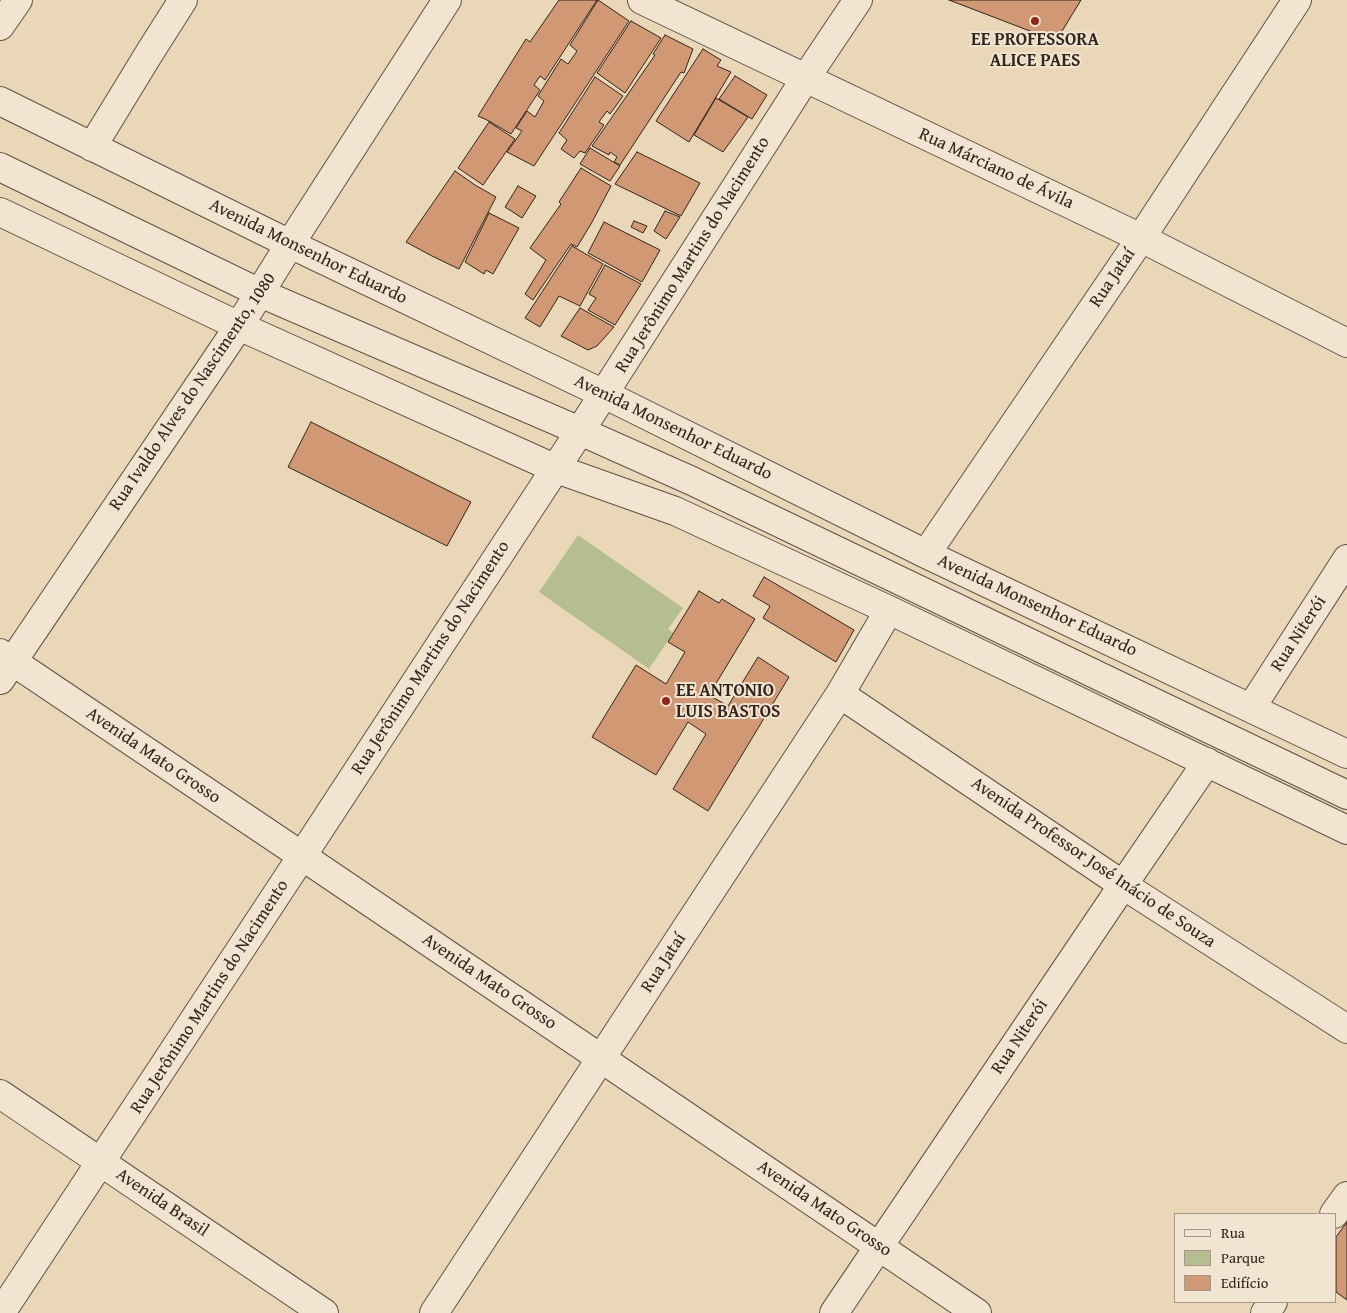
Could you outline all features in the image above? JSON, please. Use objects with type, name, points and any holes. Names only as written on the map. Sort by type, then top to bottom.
[{"type":"street","points":[[0,26],[18,0]]},
{"type":"street","points":[[92,146],[183,0]]},
{"type":"street","name":"Rua Ivaldo Alves do Nascimento, 1080","points":[[4,665],[239,326],[447,0]]},
{"type":"street","name":"Rua Márciano de Ávila","points":[[642,0],[1141,238],[1347,343]]},
{"type":"street","name":"Rua Jerônimo Martins do Nacimento","points":[[1,1313],[580,431],[805,79],[858,0]]},
{"type":"street","name":"Rua Jataí","points":[[926,554],[1141,238],[1297,0]]},
{"type":"street","name":"Avenida Monsenhor Eduardo","points":[[0,101],[290,244],[604,394],[926,554],[1347,754]]},
{"type":"street","points":[[0,167],[260,293],[692,481],[1347,795]]},
{"type":"street","points":[[0,212],[239,326],[554,468],[675,510],[889,610],[1347,830]]},
{"type":"street","name":"Rua Niterói","points":[[1251,708],[1347,559]]},
{"type":"street","name":"Rua Jataí","points":[[434,1313],[840,694],[889,610]]},
{"type":"street","name":"Avenida Mato Grosso","points":[[4,665],[302,856],[976,1313]]},
{"type":"street","name":"Avenida Professor José Inácio de Souza","points":[[840,694],[1123,884],[1347,1029]]},
{"type":"street","name":"Rua Niterói","points":[[834,1313],[1207,762]]},
{"type":"street","name":"Avenida Brasil","points":[[0,1094],[324,1313]]},
{"type":"street","points":[[1335,1213],[1347,1196]]},
{"type":"green space","name":"EE ANTONIO LUIS BASTOS","points":[[578,535],[683,608],[668,629],[673,633],[649,669],[539,592]]},
{"type":"building","points":[[559,0],[597,0],[545,80],[540,76],[534,85],[540,90],[511,134],[478,116],[526,39],[530,42]]},
{"type":"building","points":[[598,0],[629,21],[534,166],[507,152],[522,131],[516,128],[527,111],[535,117],[544,101],[538,96],[561,59],[568,64],[577,51],[570,45]]},
{"type":"building","name":"EE PROFESSORA ALICE PAES","points":[[949,0],[1081,0],[1056,41]]},
{"type":"building","points":[[631,21],[661,38],[625,93],[597,73]]},
{"type":"building","points":[[665,35],[693,49],[684,73],[681,72],[620,165],[614,162],[617,157],[610,152],[609,155],[592,146],[655,55],[653,54]]},
{"type":"building","points":[[703,49],[721,60],[717,66],[731,72],[689,142],[656,121]]},
{"type":"building","points":[[735,76],[767,95],[752,119],[719,99]]},
{"type":"building","points":[[595,77],[623,96],[610,114],[607,111],[599,122],[604,125],[585,153],[580,151],[574,158],[561,149],[567,140],[559,133]]},
{"type":"building","points":[[716,98],[748,117],[723,152],[694,135]]},
{"type":"building","points":[[489,122],[515,139],[483,185],[458,168]]},
{"type":"building","points":[[590,148],[620,166],[610,181],[580,164]]},
{"type":"building","points":[[637,152],[700,183],[681,216],[615,184]]},
{"type":"building","points":[[581,168],[611,186],[577,247],[571,244],[533,300],[525,294],[546,260],[530,248],[561,204],[559,202]]},
{"type":"building","points":[[455,171],[496,197],[459,269],[406,242]]},
{"type":"building","points":[[518,186],[536,196],[522,218],[505,207]]},
{"type":"building","points":[[665,211],[680,217],[666,239],[654,231]]},
{"type":"building","points":[[489,213],[519,228],[493,274],[486,270],[484,274],[465,262]]},
{"type":"building","points":[[634,221],[647,226],[643,233],[631,227]]},
{"type":"building","points":[[604,222],[660,250],[642,282],[588,253]]},
{"type":"building","points":[[572,246],[603,264],[580,306],[559,296],[540,327],[525,318]]},
{"type":"building","points":[[605,265],[641,284],[615,325],[588,310],[596,298],[589,294]]},
{"type":"building","points":[[580,308],[614,327],[597,346],[588,350],[561,336]]},
{"type":"building","points":[[311,422],[471,502],[447,546],[288,467]]},
{"type":"building","name":"EE ANTONIO LUIS BASTOS","points":[[764,577],[854,630],[836,662],[763,618],[770,606],[753,596]]},
{"type":"building","name":"EE ANTONIO LUIS BASTOS","points":[[699,591],[719,603],[722,599],[755,619],[709,695],[728,706],[758,657],[789,677],[708,811],[673,789],[706,734],[688,722],[656,775],[592,737],[636,665],[666,684],[685,652],[668,642]]},
{"type":"building","points":[[1347,1222],[1347,1300],[1337,1293],[1337,1236]]},
{"type":"place","name":"EE PROFESSORA ALICE PAES","points":[[1035,21]]},
{"type":"place","name":"EE ANTONIO LUIS BASTOS","points":[[666,701]]}]
